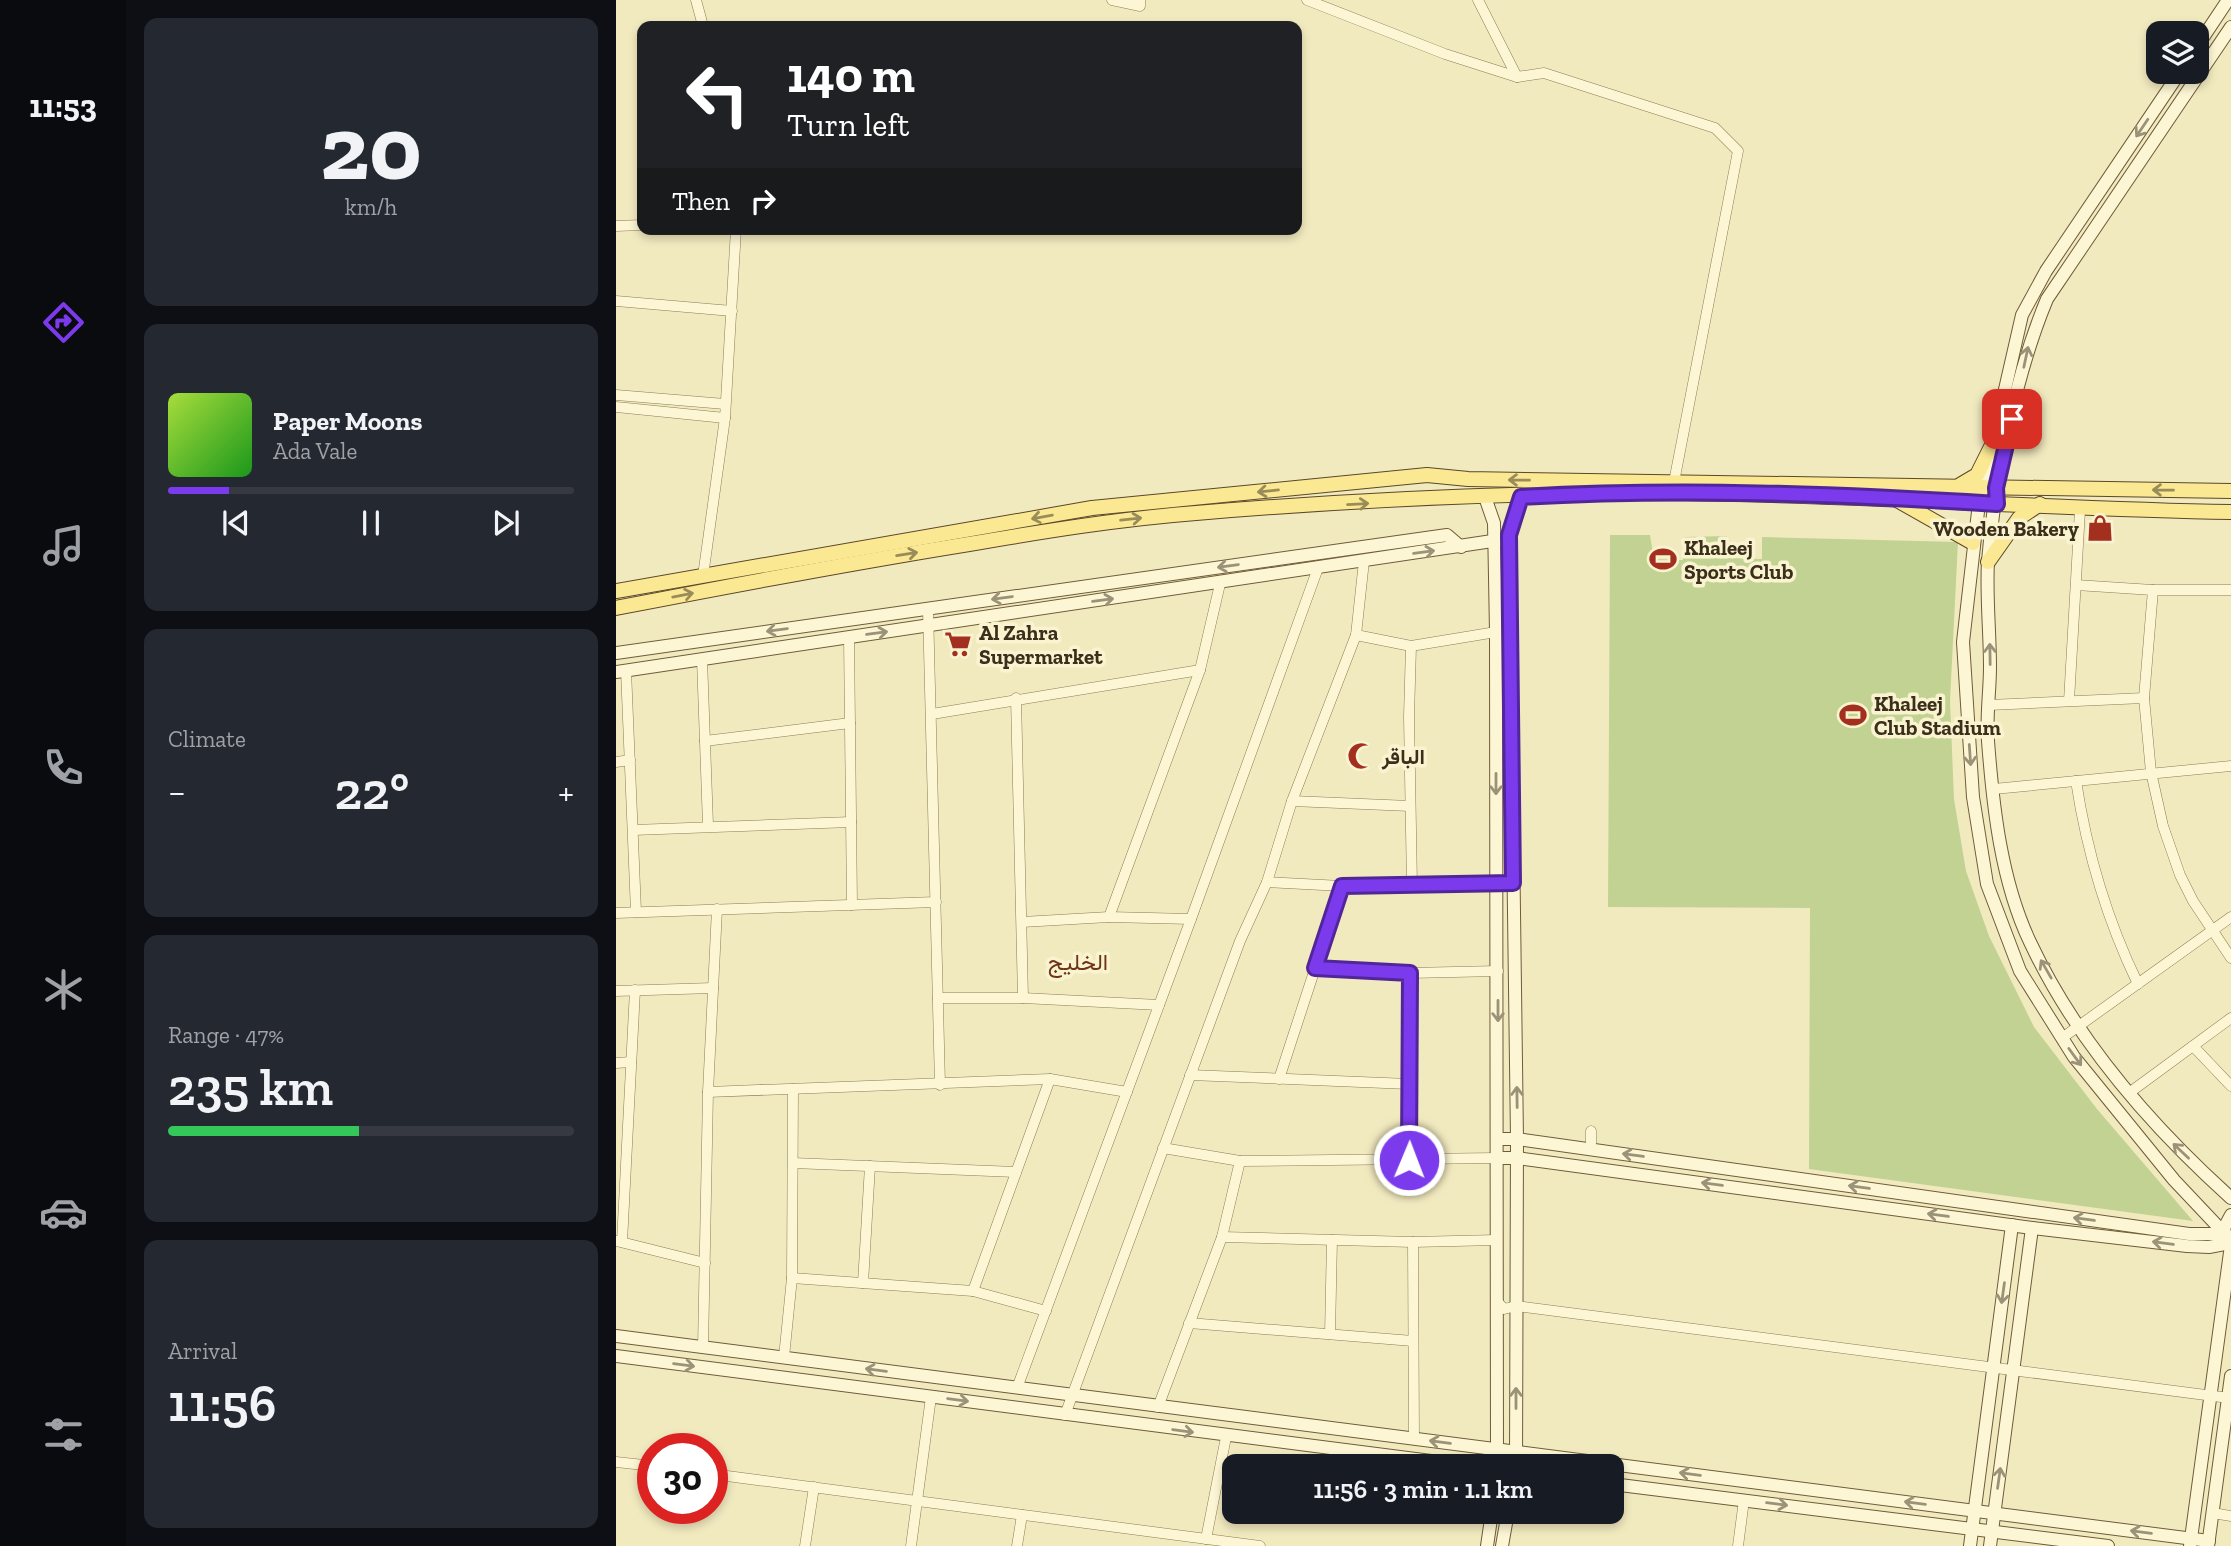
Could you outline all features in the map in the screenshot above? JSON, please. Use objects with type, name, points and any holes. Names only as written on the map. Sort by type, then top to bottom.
[{"type":"main road","points":[[1956,486],[1977,475],[1994,441]]},
{"type":"main road","points":[[616,591],[1092,508],[1427,475],[1468,479],[2231,491]]},
{"type":"main road","points":[[616,608],[888,557],[1105,521],[1197,513],[1485,497],[1666,493],[1893,498],[2040,504],[2080,509],[2231,512]]},
{"type":"main road","points":[[1893,498],[1973,543]]},
{"type":"main road","points":[[1988,562],[2019,518],[2040,504]]},
{"type":"street","points":[[696,0],[702,21]]},
{"type":"street","points":[[1112,0],[1140,6],[1140,0]]},
{"type":"street","points":[[1307,0],[1446,54],[1517,77],[1544,74],[1715,128],[1738,151],[1674,482]]},
{"type":"street","points":[[1478,0],[1517,77]]},
{"type":"street","points":[[2209,28],[2228,0]]},
{"type":"street","points":[[2229,1241],[2174,1180],[2062,1038],[2020,971],[1987,884],[1973,797],[1964,642],[1979,503],[1991,487],[2027,347],[2047,299],[2231,27]]},
{"type":"street","points":[[2172,84],[2046,271],[2022,315],[1994,441],[1991,487],[1997,504],[1988,562],[1987,739],[2008,883],[2030,942],[2079,1026],[2129,1093],[2167,1138],[2231,1198]]},
{"type":"street","points":[[616,226],[637,225]]},
{"type":"street","points":[[703,576],[725,418],[736,235]]},
{"type":"street","points":[[616,301],[733,311]]},
{"type":"street","points":[[616,395],[725,404]]},
{"type":"street","points":[[616,407],[725,418]]},
{"type":"street","points":[[1485,497],[1494,523],[1492,542],[1496,632],[1495,884],[1498,971],[1495,1454]]},
{"type":"street","points":[[1516,1452],[1517,1139],[1509,535],[1521,497]]},
{"type":"street","points":[[2069,701],[2080,509]]},
{"type":"street","points":[[616,653],[1447,535],[1461,547]]},
{"type":"street","points":[[636,912],[630,760],[621,671],[1220,584],[1492,542],[1509,535]]},
{"type":"street","points":[[1065,1415],[1240,941],[1267,882],[1292,801],[1356,635],[1364,561]]},
{"type":"street","points":[[1017,1388],[1160,1005],[1318,568]]},
{"type":"street","points":[[1109,918],[1200,670],[1220,584]]},
{"type":"street","points":[[2076,585],[2154,590],[2231,590]]},
{"type":"street","points":[[2154,590],[2144,698],[2151,772],[2163,826],[2180,875],[2231,958]]},
{"type":"street","points":[[928,609],[940,1085]]},
{"type":"street","points":[[1356,635],[1411,646],[1496,632]]},
{"type":"street","points":[[849,637],[852,905]]},
{"type":"street","points":[[1411,646],[1412,886]]},
{"type":"street","points":[[702,659],[708,825]]},
{"type":"street","points":[[932,714],[1016,698],[1200,670]]},
{"type":"street","points":[[1016,698],[1023,998]]},
{"type":"street","points":[[1989,705],[2144,698]]},
{"type":"street","points":[[705,741],[850,723]]},
{"type":"street","points":[[616,762],[630,760]]},
{"type":"street","points":[[1994,789],[2231,766]]},
{"type":"street","points":[[2076,781],[2084,834],[2104,906],[2138,984]]},
{"type":"street","points":[[1292,801],[1410,806]]},
{"type":"street","points":[[633,830],[708,825],[851,822]]},
{"type":"street","points":[[1267,882],[1342,886],[1513,883]]},
{"type":"street","points":[[1279,1079],[1342,886]]},
{"type":"street","points":[[616,913],[936,902]]},
{"type":"street","points":[[704,1348],[708,1092],[717,909]]},
{"type":"street","points":[[2062,1038],[2231,916]]},
{"type":"street","points":[[1022,922],[1109,918],[1191,919]]},
{"type":"street","points":[[1315,968],[1410,973],[1498,971]]},
{"type":"street","points":[[1409,1160],[1410,973]]},
{"type":"street","points":[[616,991],[713,988]]},
{"type":"street","points":[[635,990],[619,1242],[705,1263]]},
{"type":"street","points":[[938,998],[1023,998],[1160,1005]]},
{"type":"street","points":[[2129,1093],[2231,1018]]},
{"type":"street","points":[[2193,1046],[2231,1086]]},
{"type":"street","points":[[616,1063],[631,1062]]},
{"type":"street","points":[[1190,1075],[1409,1084]]},
{"type":"street","points":[[708,1092],[1050,1079],[1127,1092]]},
{"type":"street","points":[[973,1292],[1050,1079]]},
{"type":"street","points":[[784,1357],[792,1278],[793,1089]]},
{"type":"street","points":[[1591,1131],[1591,1149]]},
{"type":"street","points":[[1497,1139],[1517,1139],[1591,1149],[2229,1241]]},
{"type":"street","points":[[1163,1148],[1240,1161],[1517,1158],[2032,1228],[2187,1246],[2209,1247],[2229,1241]]},
{"type":"street","points":[[1158,1406],[1222,1237],[1240,1161]]},
{"type":"street","points":[[793,1163],[1016,1172]]},
{"type":"street","points":[[863,1283],[870,1166]]},
{"type":"street","points":[[2190,1542],[2213,1396],[2229,1241],[2225,1222],[2231,1216]]},
{"type":"street","points":[[1970,1546],[2012,1225]]},
{"type":"street","points":[[1990,1546],[2032,1228]]},
{"type":"street","points":[[1222,1237],[1413,1242],[1497,1240]]},
{"type":"street","points":[[1330,1334],[1332,1240]]},
{"type":"street","points":[[1413,1242],[1414,1439]]},
{"type":"street","points":[[792,1278],[973,1292],[1046,1311]]},
{"type":"street","points":[[1496,1300],[1504,1309],[1516,1306],[2014,1368],[2229,1398]]},
{"type":"street","points":[[1189,1323],[1413,1340]]},
{"type":"street","points":[[616,1336],[1995,1513],[2208,1543],[2231,1376]]},
{"type":"street","points":[[616,1356],[1369,1454]]},
{"type":"street","points":[[911,1546],[931,1397]]},
{"type":"street","points":[[1206,1539],[1226,1437]]},
{"type":"street","points":[[616,1461],[637,1464]]},
{"type":"street","points":[[728,1476],[1260,1546]]},
{"type":"street","points":[[1624,1485],[2108,1546]]},
{"type":"street","points":[[805,1546],[814,1488]]},
{"type":"street","points":[[1738,1546],[1744,1500]]},
{"type":"street","points":[[2213,1513],[2231,1516]]},
{"type":"street","points":[[1017,1546],[1022,1515]]},
{"type":"street","points":[[1487,1546],[1490,1524]]},
{"type":"street","points":[[1502,1546],[1506,1524]]},
{"type":"street","points":[[2075,1543],[2083,1525]]},
{"type":"green space","points":[[1610,535],[1650,535],[1654,559],[1683,560],[1684,537],[1727,536],[1729,558],[1762,559],[1762,537],[1958,542],[1950,701],[1954,799],[1966,871],[1989,936],[2034,1027],[2097,1109],[2193,1221],[1809,1169],[1810,908],[1608,907]]},
{"type":"place","name":"Wooden Bakery","points":[[2100,528]]},
{"type":"place","name":"Khaleej Sports Club","points":[[1663,559]]},
{"type":"place","name":"Al Zahra Supermarket","points":[[958,644]]},
{"type":"place","name":"Khaleej Club Stadium","points":[[1853,715]]},
{"type":"place","name":"الباقر","points":[[1361,756]]},
{"type":"district","name":"الخليج","points":[[1078,962]]},
{"type":"route","points":[[1409,1160],[1410,973],[1315,968],[1342,886],[1513,883],[1509,535],[1521,497],[1588,493],[1666,493],[1893,498],[1997,504],[1996,488],[2012,419]]}]
